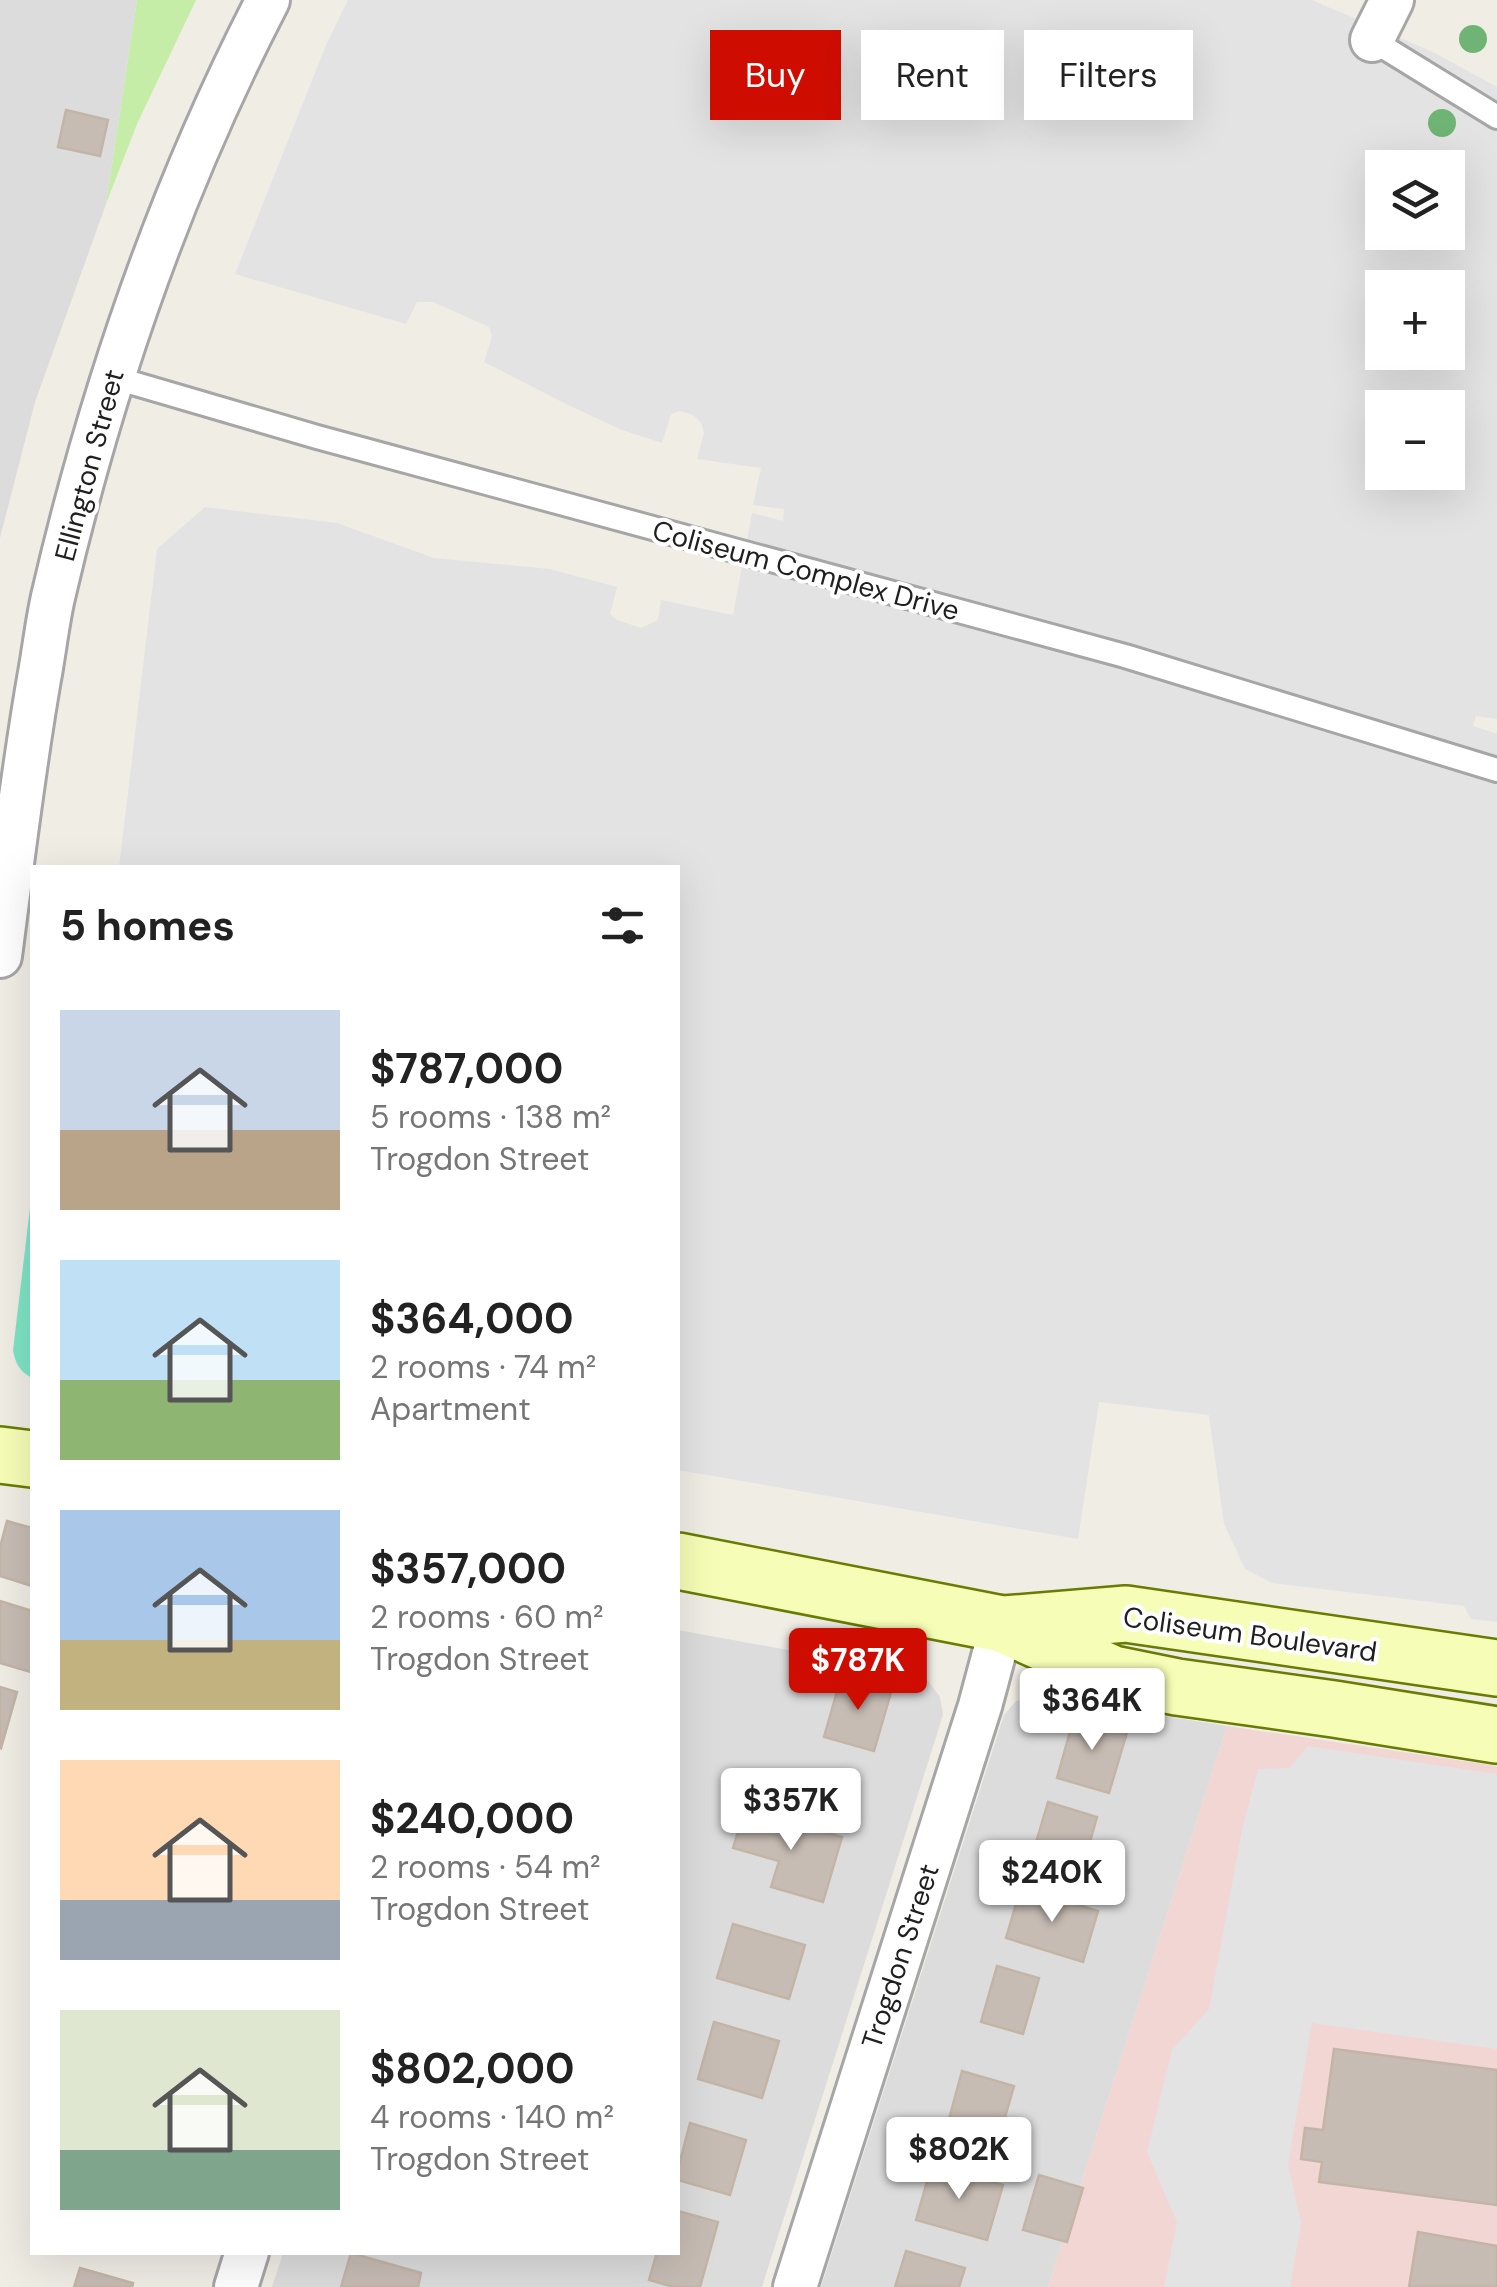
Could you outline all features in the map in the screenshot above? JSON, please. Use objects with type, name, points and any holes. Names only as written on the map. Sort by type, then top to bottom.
[{"type":"main road","points":[[0,1454],[30,1460]]},
{"type":"main road","name":"Coliseum Boulevard","points":[[680,1561],[1002,1624],[1113,1674],[1497,1735]]},
{"type":"main road","name":"Coliseum Boulevard","points":[[1002,1624],[1126,1614],[1497,1668]]},
{"type":"street","name":"Ellington Street","points":[[0,956],[27,748],[53,600],[112,376],[167,220],[229,75],[268,0]]},
{"type":"street","points":[[1372,40],[1392,0]]},
{"type":"street","name":"Trogdon Street","points":[[795,2287],[980,1706],[1002,1624]]},
{"type":"street","points":[[236,2287],[246,2255]]},
{"type":"lane","points":[[1372,40],[1497,117]]},
{"type":"lane","name":"Coliseum Complex Drive","points":[[112,376],[317,437],[1125,656],[1497,770]]},
{"type":"shaded area","points":[[0,0],[137,0],[106,204],[35,402],[0,538]]},
{"type":"shaded area","points":[[348,0],[1312,0],[1433,52],[1497,87],[1497,719],[1476,716],[1473,726],[1497,734],[1497,1622],[1471,1619],[1464,1606],[1272,1583],[1245,1569],[1224,1524],[1209,1415],[1099,1402],[1078,1539],[680,1470],[680,865],[119,865],[157,549],[205,507],[337,523],[434,558],[549,569],[617,587],[610,614],[641,628],[658,620],[661,600],[733,615],[752,513],[783,521],[784,509],[753,505],[761,468],[697,459],[704,433],[693,415],[680,411],[671,414],[662,443],[622,430],[484,362],[492,336],[489,327],[433,302],[417,302],[406,324],[235,274],[326,45]]},
{"type":"shaded area","points":[[680,1630],[909,1672],[928,1681],[940,1697],[943,1715],[762,2287],[272,2287],[282,2255],[680,2255]]},
{"type":"shaded area","points":[[1032,1695],[1227,1726],[1048,2287],[821,2287],[1004,1715],[1015,1702]]},
{"type":"shaded area","points":[[1227,1726],[1497,1766],[1497,2287],[1048,2287]]},
{"type":"shaded area","points":[[1308,1746],[1497,1774],[1497,2049],[1312,2023],[1288,2165],[1301,2223],[1290,2287],[1164,2287],[1177,2222],[1147,2152],[1172,2050],[1209,2009],[1242,1830],[1258,1769],[1289,1768]]},
{"type":"green space","points":[[137,0],[196,0],[137,124],[106,204]]},
{"type":"green space","points":[[30,1208],[30,1377],[19,1367],[13,1350]]},
{"type":"building","points":[[66,110],[108,120],[100,156],[58,147]]},
{"type":"building","points":[[7,1521],[30,1527],[30,1585],[0,1576],[0,1547]]},
{"type":"building","points":[[0,1601],[30,1610],[30,1672],[0,1663]]},
{"type":"building","points":[[842,1674],[892,1689],[874,1751],[824,1737]]},
{"type":"building","points":[[0,1687],[17,1692],[1,1748],[0,1747]]},
{"type":"building","points":[[1075,1714],[1128,1729],[1109,1793],[1057,1778]]},
{"type":"building","points":[[1048,1802],[1097,1817],[1080,1877],[1030,1863]]},
{"type":"building","points":[[745,1809],[842,1837],[823,1902],[771,1887],[779,1861],[733,1848]]},
{"type":"building","points":[[1021,1887],[1098,1911],[1083,1962],[1006,1938]]},
{"type":"building","points":[[733,1924],[805,1945],[789,1999],[717,1978]]},
{"type":"building","points":[[997,1966],[1039,1978],[1023,2034],[981,2022]]},
{"type":"building","points":[[714,2022],[779,2041],[762,2098],[698,2079]]},
{"type":"building","points":[[1334,2049],[1497,2070],[1497,2205],[1319,2182],[1322,2162],[1301,2159],[1305,2128],[1323,2130]]},
{"type":"building","points":[[962,2071],[1014,2086],[999,2138],[948,2123]]},
{"type":"building","points":[[690,2123],[746,2140],[730,2195],[680,2181],[680,2161]]},
{"type":"building","points":[[932,2164],[1003,2185],[987,2240],[916,2220]]},
{"type":"building","points":[[1039,2175],[1083,2188],[1067,2242],[1023,2230]]},
{"type":"building","points":[[680,2212],[718,2222],[700,2287],[674,2287],[649,2280],[656,2255],[680,2255]]},
{"type":"building","points":[[1418,2232],[1497,2246],[1497,2287],[1409,2287]]},
{"type":"building","points":[[906,2251],[965,2268],[959,2287],[895,2287]]},
{"type":"building","points":[[350,2255],[421,2273],[418,2287],[341,2287]]},
{"type":"building","points":[[80,2268],[133,2283],[132,2287],[74,2287]]}]
